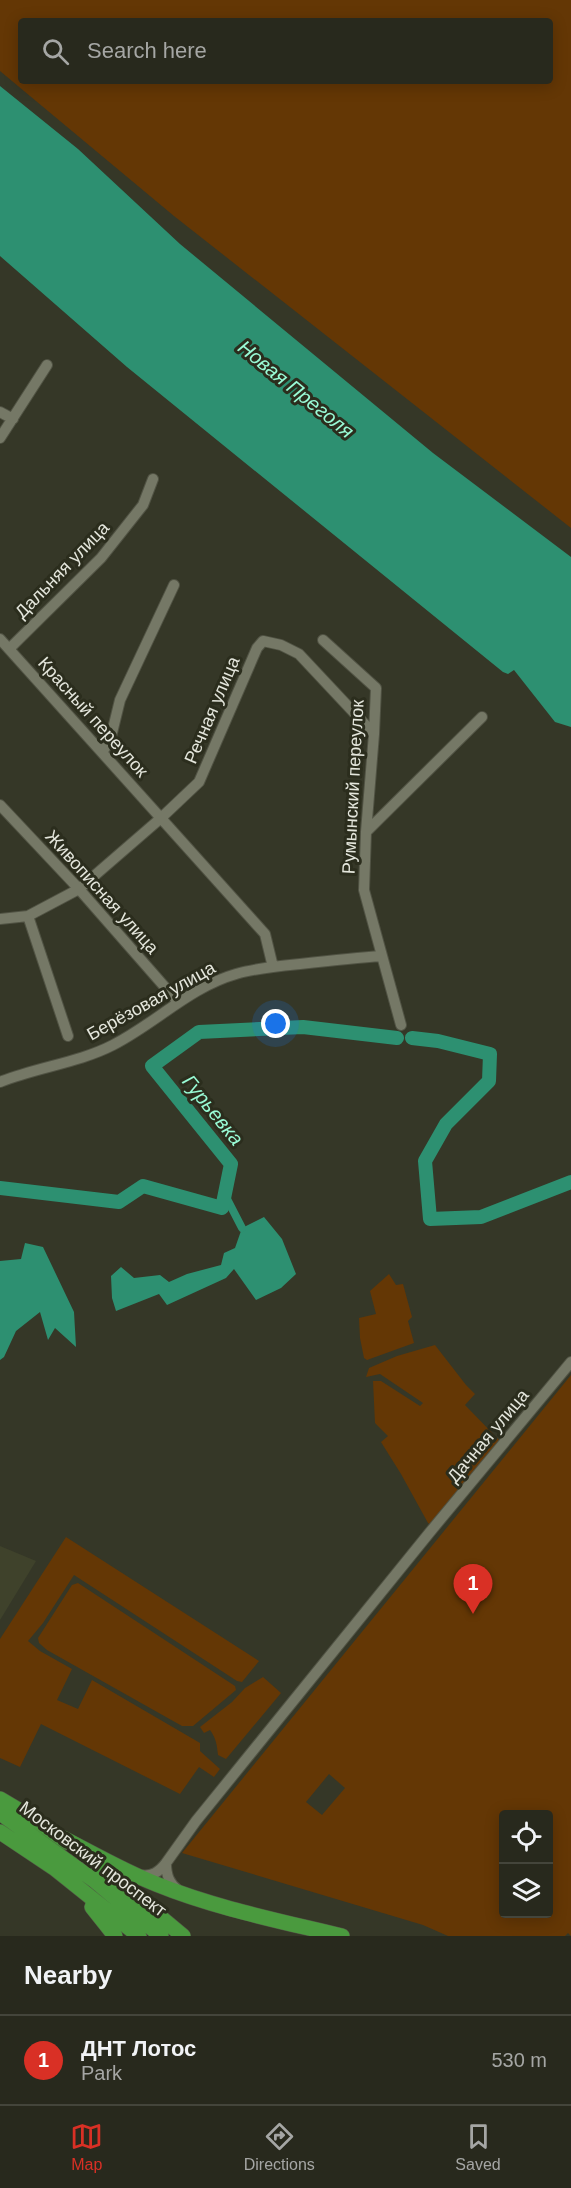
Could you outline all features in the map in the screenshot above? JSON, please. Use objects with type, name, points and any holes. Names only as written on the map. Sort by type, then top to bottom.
[{"type":"highway","points":[[0,1799],[61,1837],[127,1872],[186,1895],[342,1936]]},
{"type":"highway","name":"Московский проспект","points":[[0,1814],[89,1876],[161,1936]]},
{"type":"highway","name":"Московский проспект","points":[[0,1832],[54,1868],[139,1936]]},
{"type":"highway","points":[[61,1837],[127,1887],[183,1936]]},
{"type":"highway","points":[[54,1868],[92,1906],[116,1936]]},
{"type":"street","points":[[0,438],[47,365]]},
{"type":"street","points":[[0,411],[13,419]]},
{"type":"street","name":"Дальняя улица","points":[[9,649],[101,558],[143,505],[153,479]]},
{"type":"street","points":[[102,752],[110,741],[120,700],[174,585]]},
{"type":"street","name":"Красный переулок","points":[[0,639],[264,934],[273,967]]},
{"type":"street","name":"Румынский переулок","points":[[323,640],[376,688],[364,890],[401,1025]]},
{"type":"street","name":"Речная улица","points":[[28,916],[79,889],[199,782],[257,648],[263,641],[281,645],[299,654],[374,734]]},
{"type":"street","points":[[366,832],[482,717]]},
{"type":"street","name":"Живописная улица","points":[[0,805],[79,889],[178,1002]]},
{"type":"street","points":[[0,919],[28,916],[68,1036]]},
{"type":"street","name":"Берёзовая улица","points":[[5,1080],[78,1059],[112,1045],[145,1027],[178,1002],[216,980],[238,973],[273,967],[382,956]]},
{"type":"street","name":"Дачная улица","points":[[166,1863],[196,1821],[429,1532],[571,1362]]},
{"type":"street","points":[[127,1872],[144,1876],[152,1875],[166,1863]]},
{"type":"street","points":[[166,1863],[166,1873],[170,1882],[186,1895]]},
{"type":"shaded area","points":[[0,0],[571,0],[571,528],[174,216],[0,71]]},
{"type":"shaded area","points":[[389,1274],[396,1285],[403,1284],[412,1317],[408,1321],[414,1343],[367,1360],[364,1358],[360,1338],[359,1318],[376,1314],[370,1291]]},
{"type":"shaded area","points":[[435,1345],[475,1394],[465,1405],[500,1441],[431,1525],[381,1442],[388,1436],[375,1423],[373,1381],[381,1381],[420,1406],[423,1403],[380,1374],[366,1377],[369,1368],[397,1356]]},
{"type":"shaded area","points":[[571,1375],[571,1936],[568,1933],[565,1936],[448,1936],[423,1925],[182,1853]],"holes":[[[329,1774],[345,1788],[322,1815],[306,1802]]]},
{"type":"shaded area","points":[[66,1537],[259,1661],[242,1682],[237,1681],[74,1575],[43,1623],[28,1641],[40,1651],[72,1669],[57,1700],[78,1709],[92,1680],[200,1743],[200,1751],[220,1769],[214,1777],[199,1767],[180,1794],[41,1724],[20,1767],[0,1758],[0,1639]]},
{"type":"shaded area","points":[[0,1546],[36,1561],[0,1620]]},
{"type":"shaded area","points":[[78,1583],[235,1686],[236,1690],[193,1726],[182,1726],[47,1650],[39,1643],[38,1638],[72,1585]]},
{"type":"shaded area","points":[[263,1677],[281,1693],[226,1759],[218,1755],[212,1733],[210,1730],[204,1733],[200,1727],[232,1702],[245,1688]]},
{"type":"water","name":"Новая Преголя","points":[[0,86],[78,149],[180,244],[433,453],[571,557],[571,727],[555,722],[514,670],[508,674],[503,672],[127,367],[0,256]]},
{"type":"water","points":[[264,1217],[282,1239],[296,1274],[281,1288],[256,1300],[234,1269],[226,1278],[167,1305],[159,1294],[116,1311],[112,1298],[111,1276],[121,1267],[134,1278],[160,1275],[169,1282],[187,1274],[221,1265],[224,1253],[235,1248],[242,1228]]},
{"type":"water","points":[[25,1243],[43,1247],[74,1312],[76,1347],[55,1328],[48,1340],[40,1312],[16,1331],[4,1357],[0,1360],[0,1261],[21,1259]]},
{"type":"waterway","name":"Гурьевка","points":[[0,1188],[119,1202],[143,1186],[222,1208],[231,1164],[152,1066],[199,1032],[303,1027],[397,1038]]},
{"type":"waterway","name":"Гурьевка","points":[[412,1038],[438,1041],[490,1054],[489,1081],[446,1124],[425,1161],[430,1219],[481,1217],[571,1182]]},
{"type":"waterway","points":[[225,1195],[242,1228]]},
{"type":"place","name":"ДНТ Лотос","points":[[473,1614]]}]
